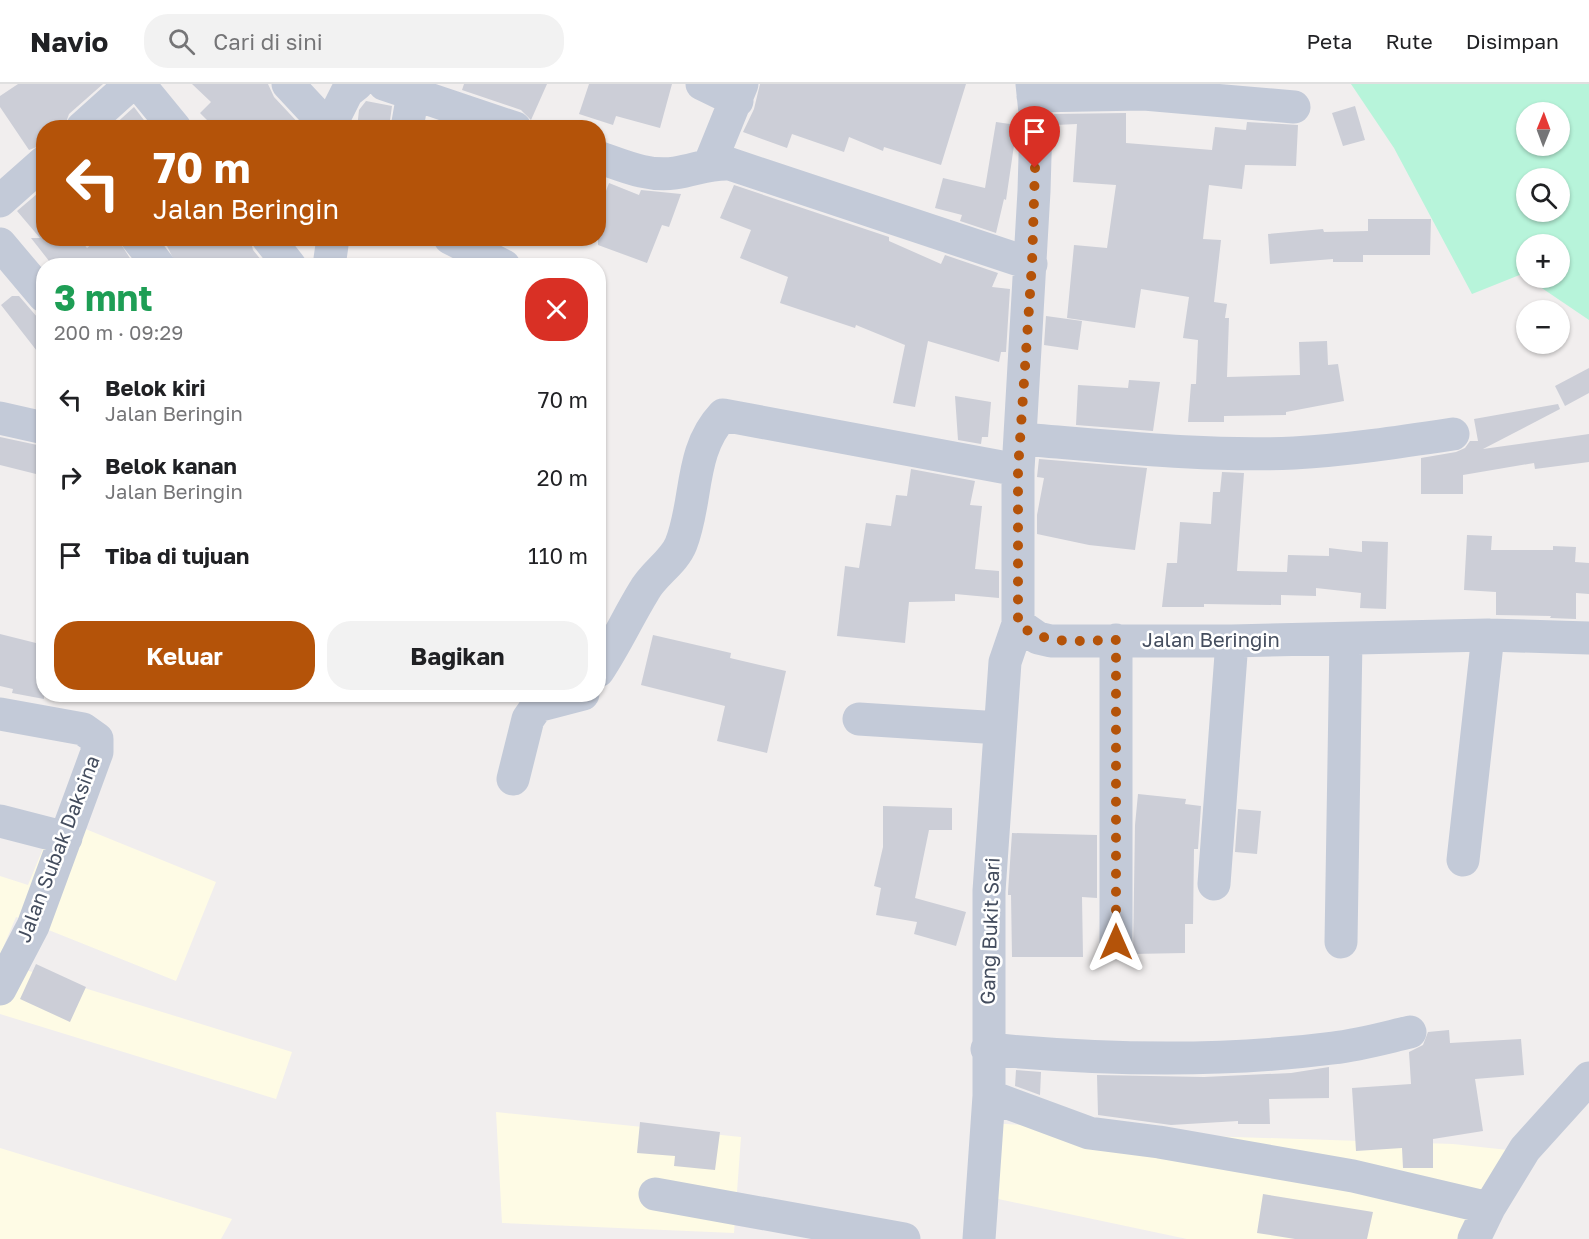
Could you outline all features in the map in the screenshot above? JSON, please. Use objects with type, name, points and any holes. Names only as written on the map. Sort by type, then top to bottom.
[{"type":"street","points":[[91,120],[130,84]]},
{"type":"street","points":[[139,84],[168,120]]},
{"type":"street","points":[[288,84],[322,120]]},
{"type":"street","points":[[333,120],[347,92],[357,84]]},
{"type":"street","points":[[702,84],[740,92],[710,163]]},
{"type":"street","points":[[399,89],[405,120]]},
{"type":"street","points":[[399,89],[491,120]]},
{"type":"street","points":[[1018,624],[1019,454],[1032,264],[1036,122],[1033,90],[1144,94],[1294,107]]},
{"type":"street","points":[[606,160],[636,171],[656,174],[676,173],[710,163],[730,164],[1032,264]]},
{"type":"street","points":[[0,201],[36,169]]},
{"type":"street","points":[[0,244],[36,287]]},
{"type":"street","points":[[143,246],[152,258]]},
{"type":"street","points":[[274,246],[284,258]]},
{"type":"street","points":[[465,246],[489,258]]},
{"type":"street","points":[[606,658],[631,619],[645,590],[681,546],[697,464],[712,427],[723,415],[1019,454],[1293,453],[1377,445],[1453,434]]},
{"type":"street","points":[[0,418],[36,426]]},
{"type":"street","name":"Jalan Beringin","points":[[1018,624],[1038,638],[1051,641],[1232,641],[1488,635],[1589,638]]},
{"type":"street","name":"Gang Bukit Sari","points":[[979,1239],[989,1096],[987,1049],[989,891],[1005,662],[1018,624]]},
{"type":"street","points":[[1463,860],[1488,635]]},
{"type":"street","points":[[1341,942],[1346,639]]},
{"type":"street","points":[[1116,640],[1116,942]]},
{"type":"street","points":[[1214,884],[1232,641]]},
{"type":"street","points":[[513,779],[528,719],[537,706],[552,702]]},
{"type":"street","name":"Jalan Subak Daksina","points":[[0,714],[83,729],[97,739],[97,752],[33,926],[0,989]]},
{"type":"street","points":[[859,719],[1000,728]]},
{"type":"street","points":[[0,821],[66,838]]},
{"type":"street","points":[[987,1049],[1159,1060],[1227,1058],[1335,1048],[1410,1032]]},
{"type":"street","points":[[1474,1239],[1488,1209],[1525,1149],[1589,1078]]},
{"type":"street","points":[[989,1096],[1089,1133],[1159,1142],[1353,1176],[1488,1209]]},
{"type":"street","points":[[655,1194],[904,1239]]},
{"type":"shaded area","points":[[56,817],[216,882],[176,981],[16,917],[0,955],[0,876],[28,885]]},
{"type":"shaded area","points":[[0,962],[292,1052],[276,1099],[0,1014]]},
{"type":"shaded area","points":[[496,1112],[741,1137],[734,1233],[502,1223]]},
{"type":"shaded area","points":[[990,1123],[1204,1136],[1453,1144],[1534,1153],[1477,1239],[1187,1239],[989,1197]]},
{"type":"shaded area","points":[[0,1148],[232,1219],[221,1239],[0,1239]]},
{"type":"green space","points":[[1351,84],[1589,84],[1589,320],[1570,307],[1570,300],[1559,300],[1542,288],[1570,288],[1570,234],[1516,234],[1516,276],[1472,294],[1394,148]]},
{"type":"building","points":[[18,84],[103,84],[69,114],[67,120],[36,120],[36,147],[29,150],[0,107],[0,96]]},
{"type":"building","points":[[192,84],[268,84],[274,97],[296,120],[207,120],[200,113],[211,102]]},
{"type":"building","points":[[464,84],[547,84],[531,120],[521,110],[462,90]]},
{"type":"building","points":[[589,84],[672,84],[660,128],[616,116],[613,125],[606,123],[606,120],[598,120],[579,114]]},
{"type":"building","points":[[760,84],[966,84],[941,165],[884,147],[883,151],[849,137],[844,152],[792,134],[787,148],[743,132],[754,109]]},
{"type":"building","points":[[366,101],[392,106],[390,120],[358,120],[359,110]]},
{"type":"building","points":[[1355,106],[1365,140],[1343,146],[1332,113]]},
{"type":"building","points":[[134,107],[144,120],[120,120]]},
{"type":"building","points":[[1126,113],[1126,143],[1212,150],[1215,127],[1246,130],[1247,122],[1298,125],[1296,166],[1245,165],[1242,189],[1209,185],[1203,239],[1221,240],[1214,302],[1227,304],[1225,318],[1229,318],[1227,377],[1300,375],[1299,342],[1327,341],[1328,365],[1338,364],[1344,401],[1286,412],[1286,415],[1224,416],[1224,422],[1188,422],[1191,384],[1196,384],[1198,340],[1183,338],[1189,297],[1141,289],[1135,328],[1067,318],[1074,245],[1107,248],[1116,185],[1073,182],[1077,124],[1055,125],[1054,114]]},
{"type":"building","points":[[996,122],[1017,125],[1006,200],[1004,199],[996,233],[960,221],[962,215],[935,208],[943,178],[985,188]]},
{"type":"building","points":[[609,183],[639,195],[641,190],[681,194],[669,227],[662,225],[647,263],[601,246],[606,246],[606,191]]},
{"type":"building","points":[[734,185],[889,237],[889,241],[941,264],[945,255],[998,273],[992,287],[1010,289],[1006,352],[1001,352],[999,362],[928,341],[915,407],[893,403],[905,345],[856,325],[855,328],[780,303],[788,277],[740,258],[751,230],[720,218]]},
{"type":"building","points":[[36,195],[36,233],[17,211]]},
{"type":"building","points":[[1368,219],[1431,219],[1430,255],[1363,255],[1363,262],[1333,262],[1333,259],[1270,264],[1268,234],[1323,229],[1324,232],[1368,231]]},
{"type":"building","points":[[37,246],[85,246],[87,248],[89,246],[122,246],[130,258],[47,258]]},
{"type":"building","points":[[167,246],[252,246],[260,258],[173,258]]},
{"type":"building","points":[[12,296],[19,296],[36,316],[36,350],[1,305]]},
{"type":"building","points":[[1046,316],[1082,321],[1078,350],[1044,345]]},
{"type":"building","points":[[1589,368],[1589,393],[1565,406],[1555,386]]},
{"type":"building","points":[[1129,380],[1160,382],[1153,431],[1076,425],[1078,385],[1128,388]]},
{"type":"building","points":[[955,396],[991,402],[988,437],[982,437],[981,444],[958,440]]},
{"type":"building","points":[[1558,404],[1560,409],[1483,449],[1589,434],[1589,462],[1535,469],[1534,463],[1463,475],[1463,494],[1421,494],[1421,458],[1456,452],[1465,448],[1470,441],[1478,441],[1474,419]]},
{"type":"building","points":[[0,437],[36,445],[36,474],[0,465]]},
{"type":"building","points":[[1039,459],[1147,468],[1135,550],[1089,545],[1037,534],[1037,515],[1044,478],[1037,477]]},
{"type":"building","points":[[911,469],[975,481],[970,505],[982,506],[975,569],[999,571],[999,598],[955,594],[955,601],[909,602],[905,643],[837,636],[845,566],[859,568],[866,523],[891,526],[896,495],[907,496]]},
{"type":"building","points":[[1222,472],[1244,473],[1237,571],[1287,572],[1288,555],[1329,556],[1329,548],[1362,552],[1362,541],[1388,542],[1386,609],[1360,608],[1361,593],[1316,588],[1316,596],[1281,595],[1281,605],[1204,604],[1204,607],[1162,607],[1167,563],[1177,563],[1180,522],[1211,524],[1213,492],[1220,492]]},
{"type":"building","points":[[1467,535],[1492,536],[1491,550],[1553,550],[1553,546],[1576,547],[1575,562],[1589,563],[1589,594],[1576,593],[1576,619],[1496,615],[1496,592],[1464,590]]},
{"type":"building","points":[[0,634],[36,643],[36,698],[12,693],[13,689],[0,686]]},
{"type":"building","points":[[653,635],[731,653],[730,658],[786,671],[767,753],[717,741],[725,706],[641,685]]},
{"type":"building","points":[[1138,794],[1186,799],[1185,804],[1201,806],[1198,849],[1194,849],[1193,924],[1185,924],[1185,953],[1133,954],[1135,825]]},
{"type":"building","points":[[883,806],[952,808],[952,830],[929,830],[915,898],[966,912],[956,946],[914,934],[917,922],[876,915],[881,888],[874,886],[883,847]]},
{"type":"building","points":[[1238,809],[1261,811],[1257,854],[1235,852]]},
{"type":"building","points":[[1012,833],[1097,835],[1097,898],[1082,897],[1083,957],[1012,957],[1011,895],[1008,895],[1008,892]]},
{"type":"building","points":[[36,964],[86,987],[70,1022],[20,999]]},
{"type":"building","points":[[1449,1030],[1450,1043],[1521,1039],[1524,1075],[1475,1079],[1483,1131],[1433,1139],[1433,1168],[1403,1168],[1402,1148],[1356,1151],[1352,1088],[1411,1084],[1409,1052],[1423,1045],[1428,1032]]},
{"type":"building","points":[[1329,1067],[1329,1098],[1269,1099],[1270,1124],[1238,1124],[1238,1121],[1171,1125],[1098,1115],[1097,1075],[1204,1077],[1291,1073]]},
{"type":"building","points":[[1016,1070],[1041,1072],[1040,1095],[1015,1086]]},
{"type":"building","points":[[640,1122],[720,1132],[715,1170],[674,1166],[675,1156],[637,1153]]},
{"type":"building","points":[[1263,1194],[1373,1212],[1367,1239],[1295,1239],[1257,1233]]},
{"type":"route","points":[[1035,168],[1032,264],[1018,470],[1018,624],[1038,638],[1051,641],[1116,640],[1116,942]]}]
